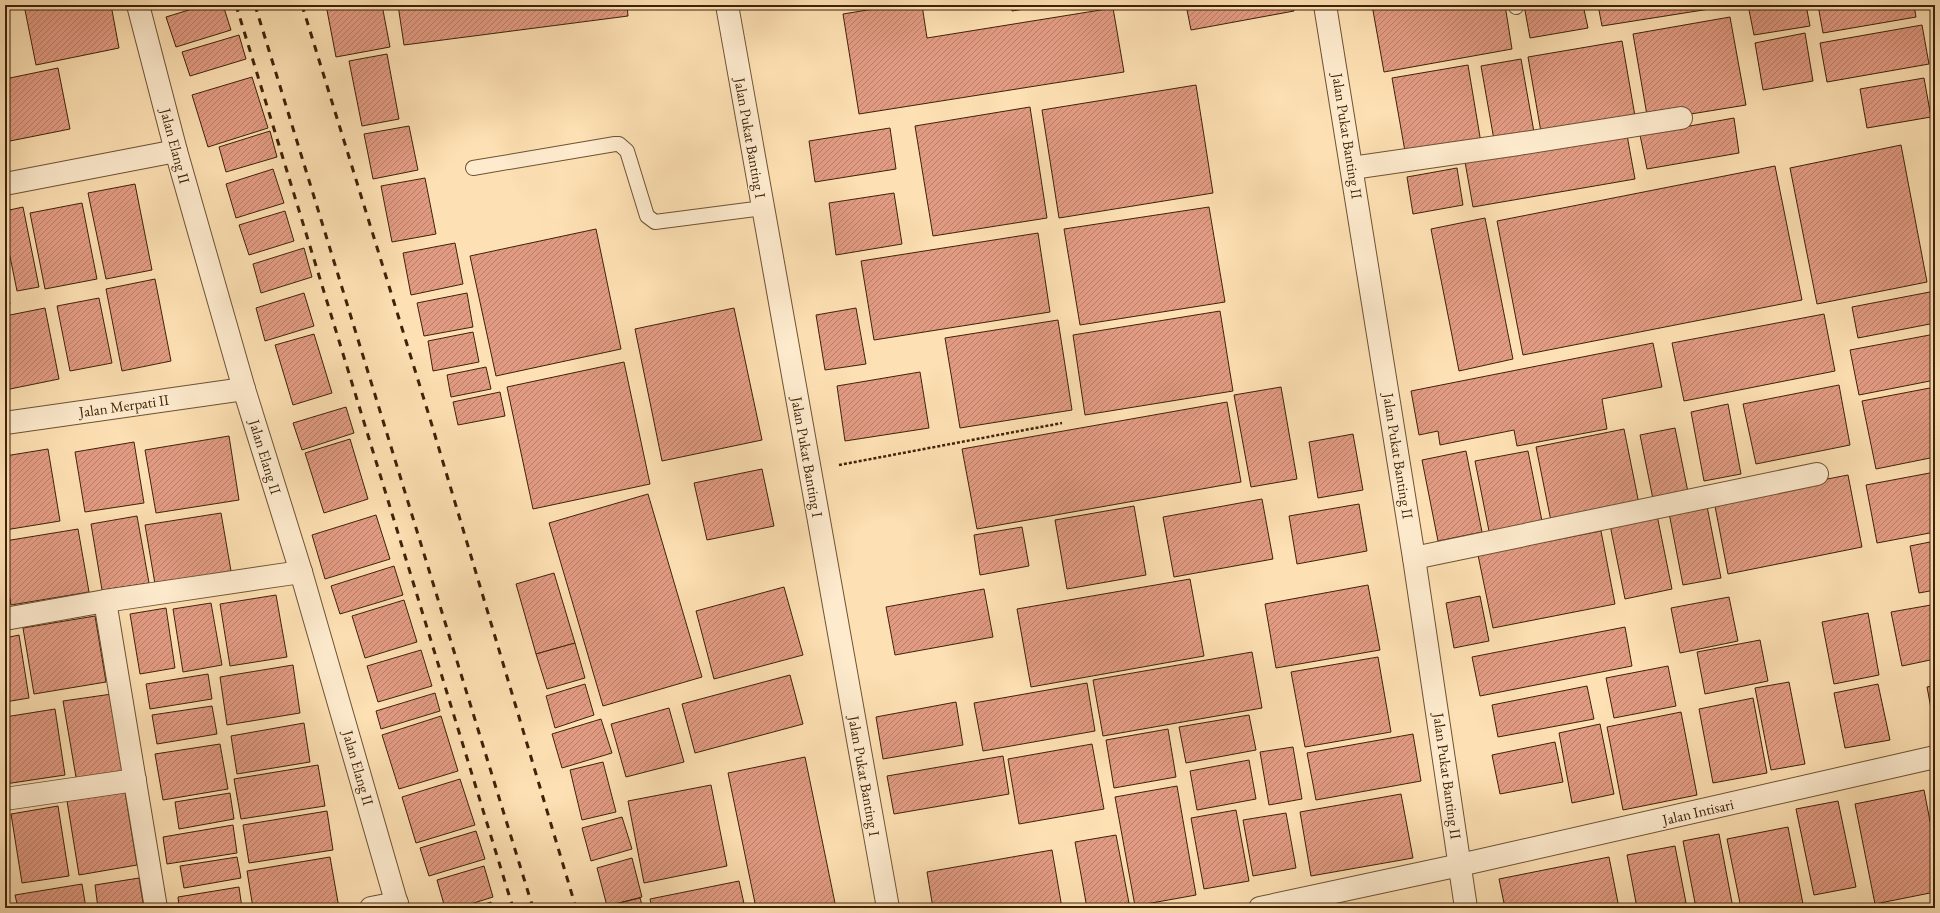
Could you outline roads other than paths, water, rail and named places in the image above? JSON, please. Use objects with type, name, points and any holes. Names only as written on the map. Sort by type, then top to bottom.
[{"type":"street","name":"Jalan Elang II","points":[[138,5],[176,151],[244,389],[301,572],[397,905]]},
{"type":"street","name":"Jalan Pukat Banting I","points":[[727,5],[888,908]]},
{"type":"street","name":"Jalan Pukat Banting II","points":[[1325,5],[1414,558],[1466,908]]},
{"type":"street","points":[[1352,168],[1518,144],[1681,118]]},
{"type":"street","points":[[5,184],[176,151]]},
{"type":"street","name":"Jalan Merpati II","points":[[5,423],[244,389]]},
{"type":"street","points":[[1414,558],[1817,474]]},
{"type":"street","points":[[5,618],[105,601],[301,572]]},
{"type":"street","points":[[105,601],[156,908]]},
{"type":"street","name":"Jalan Intisari","points":[[1460,865],[1935,757]]},
{"type":"street","points":[[5,799],[135,780]]},
{"type":"street","points":[[1260,908],[1460,865]]},
{"type":"street","points":[[371,908],[397,905]]},
{"type":"lane","points":[[473,168],[619,144],[627,152],[647,216],[651,221],[655,222],[763,208]]},
{"type":"railway","points":[[236,5],[513,908]]},
{"type":"railway","points":[[255,5],[533,908]]},
{"type":"railway","points":[[302,5],[431,422],[576,908]]}]
